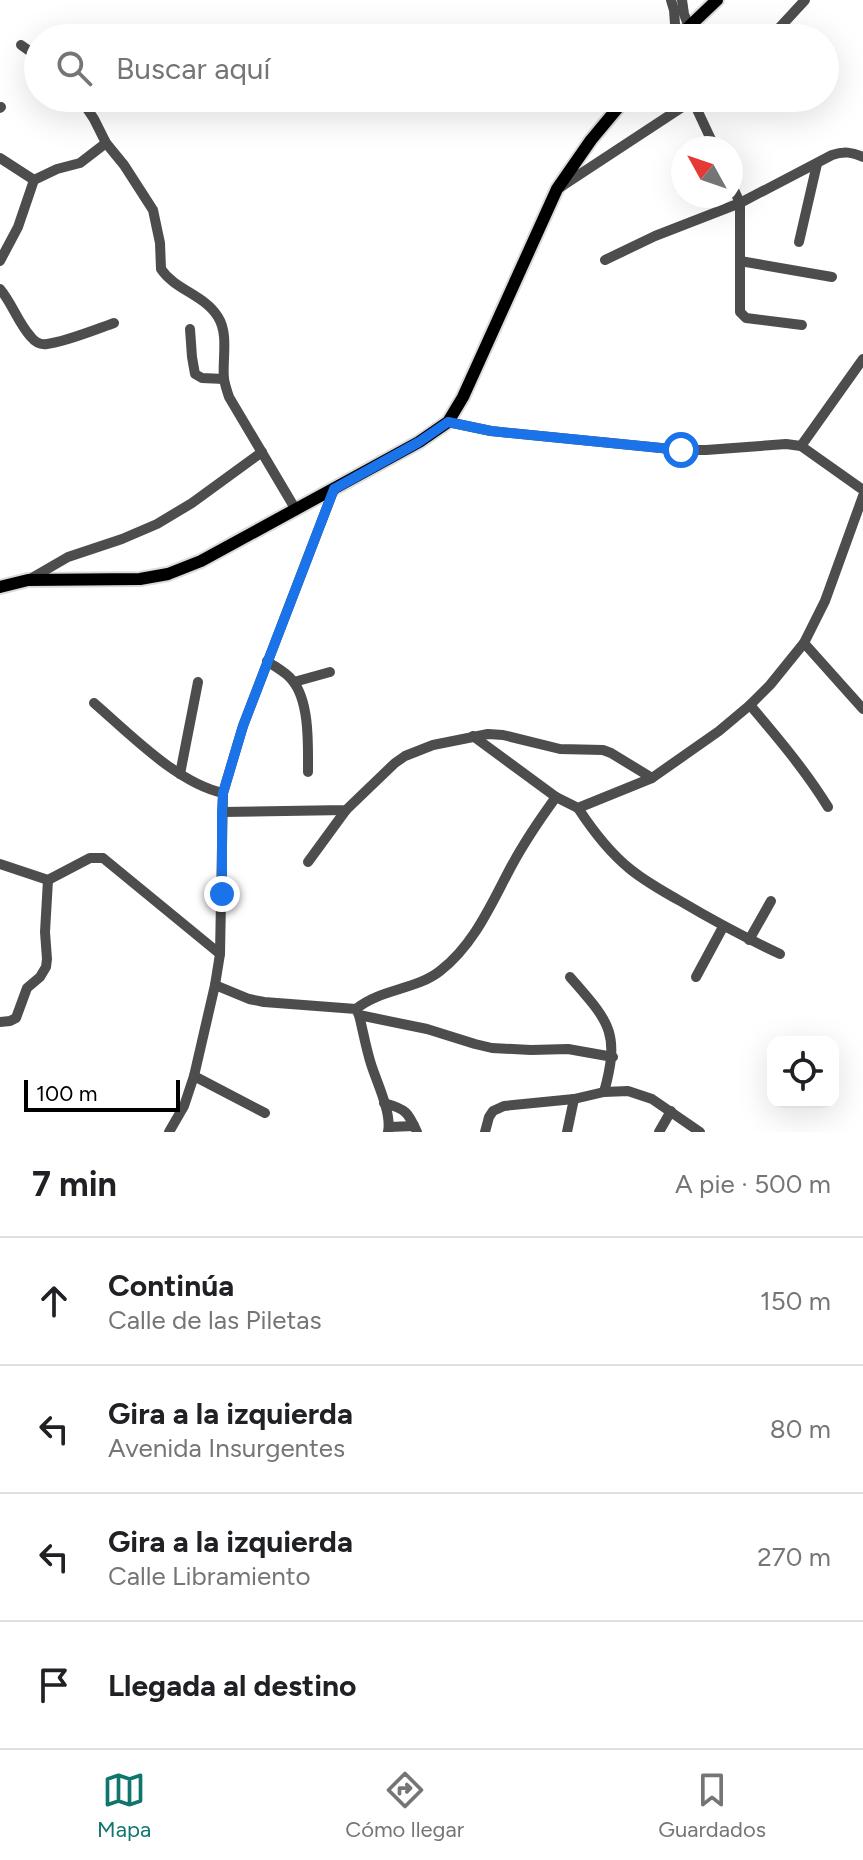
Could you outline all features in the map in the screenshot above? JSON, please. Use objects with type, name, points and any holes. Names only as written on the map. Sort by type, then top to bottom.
[{"type":"main road","points":[[698,24],[717,0]]},
{"type":"main road","points":[[0,587],[28,580],[140,579],[168,574],[201,561],[296,510],[419,442],[448,422],[463,397],[557,189],[614,112]]},
{"type":"street","points":[[671,0],[675,24]]},
{"type":"street","points":[[682,0],[688,24]]},
{"type":"street","points":[[783,24],[805,0]]},
{"type":"street","points":[[89,112],[106,143],[153,210],[160,243],[161,269],[172,282],[207,305],[222,324],[224,379],[229,397],[296,510]]},
{"type":"street","points":[[557,189],[676,112]]},
{"type":"street","points":[[699,112],[710,136]]},
{"type":"street","points":[[0,261],[18,227],[34,180],[80,163],[106,143]]},
{"type":"street","points":[[743,201],[841,152],[863,157]]},
{"type":"street","points":[[0,158],[34,180]]},
{"type":"street","points":[[799,242],[817,164]]},
{"type":"street","points":[[605,260],[655,236],[727,208]]},
{"type":"street","points":[[740,208],[741,314],[746,318],[802,325]]},
{"type":"street","points":[[740,261],[832,277]]},
{"type":"street","points":[[0,289],[30,336],[39,343],[57,342],[114,323]]},
{"type":"street","points":[[190,329],[195,374],[202,378],[224,379]]},
{"type":"street","points":[[801,446],[863,359]]},
{"type":"street","points":[[448,422],[491,431],[681,450],[786,444],[801,446],[863,493],[834,579],[804,643],[770,685],[708,739],[652,778],[578,808]]},
{"type":"street","points":[[28,580],[68,557],[157,524],[192,503],[262,452]]},
{"type":"street","points":[[169,1132],[184,1106],[194,1076],[220,954],[223,793],[243,726],[334,489]]},
{"type":"street","points":[[804,643],[863,709]]},
{"type":"street","points":[[267,661],[294,682],[304,707],[308,772]]},
{"type":"street","points":[[294,682],[330,672]]},
{"type":"street","points":[[180,774],[198,682]]},
{"type":"street","points":[[94,703],[180,774],[201,787],[223,793]]},
{"type":"street","points":[[750,705],[813,782],[828,807]]},
{"type":"street","points":[[308,862],[346,810],[395,763],[433,745],[488,734],[560,749],[603,750],[652,778]]},
{"type":"street","points":[[473,736],[556,797],[578,808],[610,850],[650,884],[723,927],[780,954]]},
{"type":"street","points":[[358,1012],[370,1001],[428,979],[450,962],[484,919],[527,838],[556,797]]},
{"type":"street","points":[[222,812],[346,810]]},
{"type":"street","points":[[0,864],[48,880],[90,858],[103,858],[220,954]]},
{"type":"street","points":[[0,1022],[16,1018],[27,988],[46,967],[48,880]]},
{"type":"street","points":[[749,940],[771,901]]},
{"type":"street","points":[[696,977],[723,927]]},
{"type":"street","points":[[570,977],[600,1011],[612,1039],[613,1057],[604,1092]]},
{"type":"street","points":[[215,985],[249,999],[358,1012],[492,1048],[568,1049],[613,1057]]},
{"type":"street","points":[[358,1012],[384,1103],[388,1130],[416,1129],[400,1107],[384,1103]]},
{"type":"street","points":[[194,1076],[265,1113]]},
{"type":"street","points":[[485,1132],[489,1117],[498,1108],[628,1091],[652,1099],[700,1132]]},
{"type":"street","points":[[567,1132],[574,1099]]},
{"type":"street","points":[[659,1132],[671,1111]]},
{"type":"route","points":[[222,894],[223,793],[243,726],[334,489],[419,442],[448,422],[523,435],[681,450]]}]
